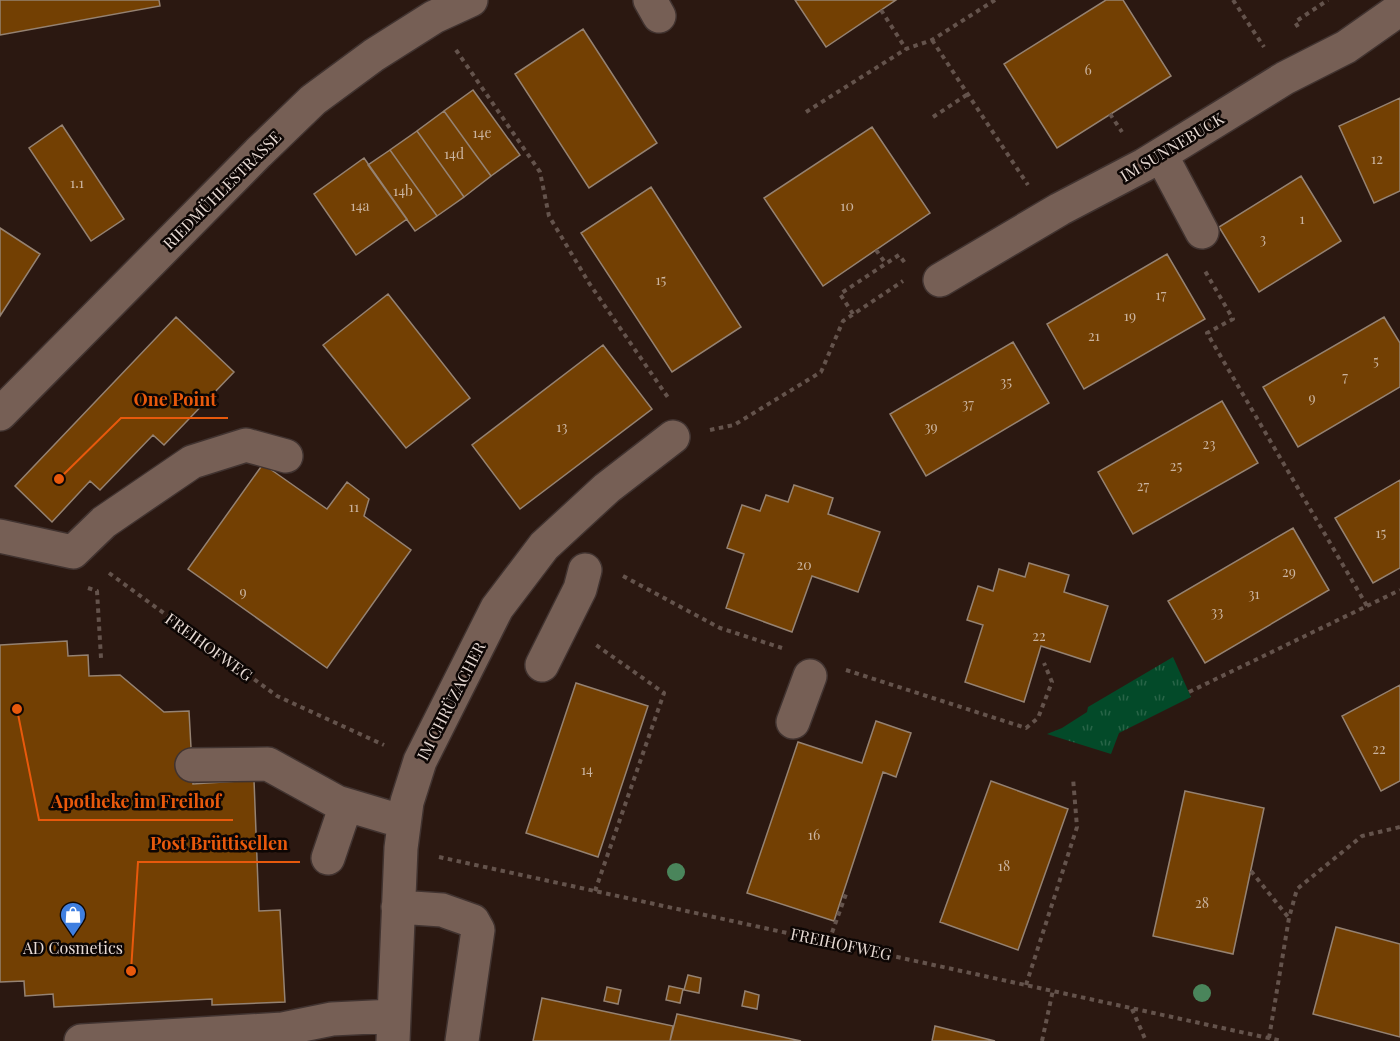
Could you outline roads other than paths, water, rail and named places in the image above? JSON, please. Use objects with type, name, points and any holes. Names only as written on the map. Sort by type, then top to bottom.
[{"type":"street","name":"RIEDMÜHLESTRASSE","points":[[0,414],[250,160],[314,100],[374,55],[434,18],[471,0]]},
{"type":"street","name":"IM SUNNEBUCK","points":[[926,277],[1161,155],[1285,78],[1346,47],[1400,9]]},
{"type":"street","points":[[1161,155],[1202,232]]},
{"type":"street","name":"IM CHRÜZACHER","points":[[393,1028],[402,835],[407,802],[420,761],[497,608],[544,546],[607,488],[673,437]]},
{"type":"street","points":[[0,536],[73,552],[105,522],[192,462],[246,446],[286,456]]},
{"type":"street","points":[[542,665],[580,589],[585,570]]},
{"type":"street","points":[[793,722],[810,676]]},
{"type":"street","points":[[192,765],[268,764],[402,835]]},
{"type":"street","points":[[328,858],[346,805]]},
{"type":"street","points":[[398,907],[442,910],[473,921],[478,930],[462,1041]]},
{"type":"street","points":[[90,1040],[283,1029],[333,1019],[393,1028]]},
{"type":"place","name":"One Point","points":[[59,479]]},
{"type":"place","name":"Apotheke im Freihof","points":[[17,709]]},
{"type":"place","name":"AD Cosmetics","points":[[73,938]]},
{"type":"place","name":"Post Brüttisellen","points":[[131,971]]}]
